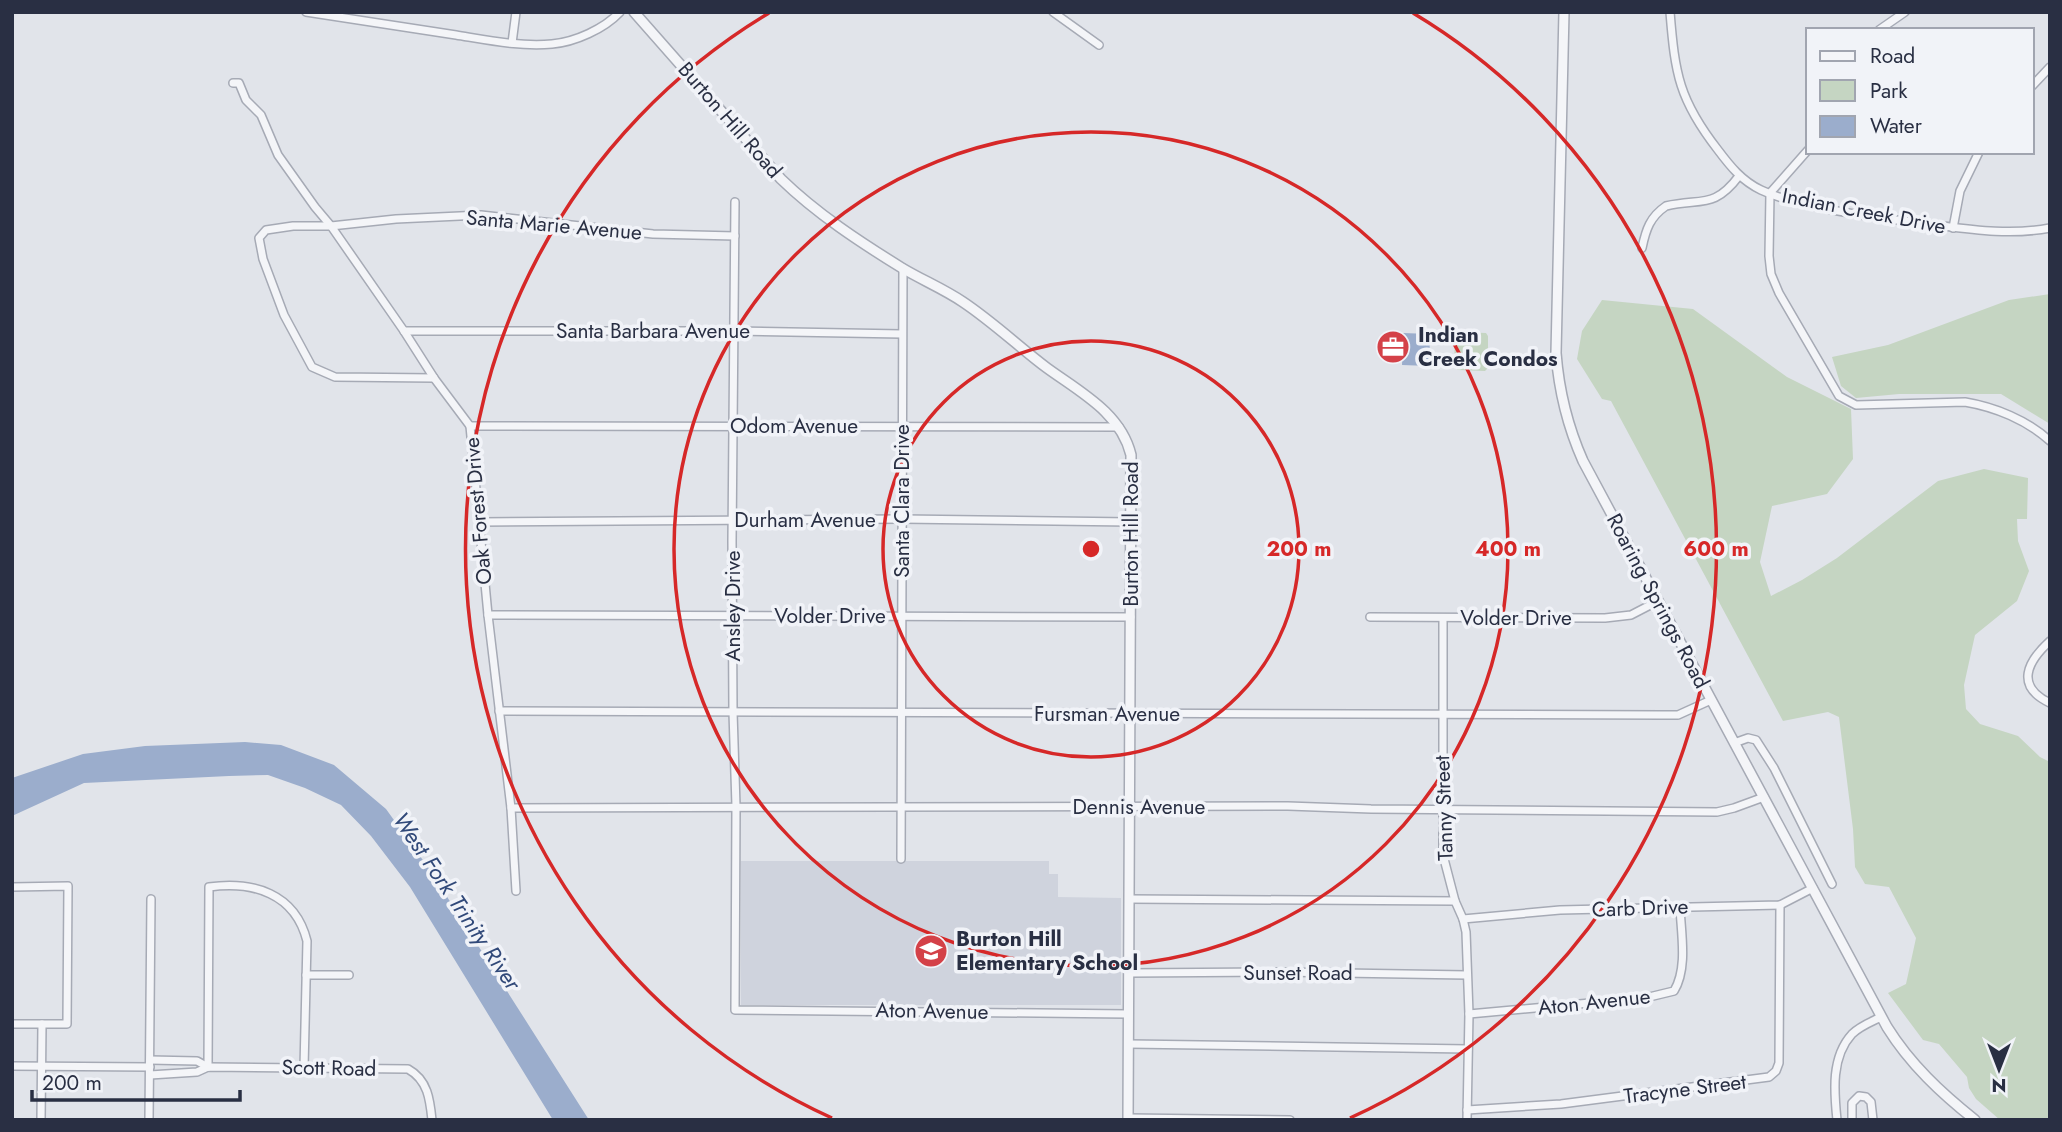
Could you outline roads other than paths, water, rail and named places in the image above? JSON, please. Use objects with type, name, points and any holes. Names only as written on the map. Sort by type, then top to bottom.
[{"type":"street","points":[[306,12],[512,43],[556,44],[597,29],[620,12]]},
{"type":"street","points":[[512,43],[516,12]]},
{"type":"street","name":"Burton Hill Road","points":[[634,12],[799,197],[902,268],[962,301],[1096,404],[1124,435],[1131,455],[1128,1119]]},
{"type":"street","points":[[1053,12],[1099,45]]},
{"type":"street","name":"Roaring Springs Road","points":[[1564,12],[1556,353],[1561,400],[1567,423],[1583,461],[1881,1017],[1909,1058],[1939,1090],[1975,1120]]},
{"type":"street","name":"Indian Creek Drive","points":[[1670,12],[1674,62],[1682,93],[1693,117],[1739,176],[1770,193],[1833,209],[1953,228],[2009,232],[2050,228]]},
{"type":"street","points":[[1882,28],[1905,12]]},
{"type":"street","points":[[2034,84],[2050,66]]},
{"type":"street","name":"Oak Forest Drive","points":[[233,83],[239,83],[247,100],[261,115],[278,155],[314,207],[331,226],[434,378],[470,426],[488,615],[512,808],[516,891]]},
{"type":"street","points":[[1806,152],[1770,193],[1771,274],[1785,304],[1839,396],[1856,405],[1965,402],[1983,405],[2032,428],[2050,441]]},
{"type":"street","points":[[1953,228],[1960,191],[1978,154]]},
{"type":"street","points":[[1642,248],[1649,223],[1666,206],[1718,198],[1727,192],[1739,176]]},
{"type":"street","name":"Ansley Drive","points":[[735,202],[735,1010]]},
{"type":"street","name":"Santa Marie Avenue","points":[[434,378],[335,377],[313,367],[284,315],[263,259],[260,238],[265,230],[481,215],[653,233],[735,236]]},
{"type":"street","name":"Santa Clara Drive","points":[[901,859],[902,268]]},
{"type":"street","name":"Santa Barbara Avenue","points":[[404,331],[902,334]]},
{"type":"street","name":"Odom Avenue","points":[[470,426],[1119,427]]},
{"type":"street","name":"Durham Avenue","points":[[480,522],[902,519],[1131,522]]},
{"type":"street","name":"Volder Drive","points":[[1370,617],[1605,618],[1632,615],[1658,601]]},
{"type":"street","name":"Volder Drive","points":[[488,615],[1131,617]]},
{"type":"street","name":"Tanny Street","points":[[1443,618],[1443,855],[1466,932],[1469,1014],[1467,1120]]},
{"type":"street","points":[[2050,641],[2031,661],[2028,678],[2033,690],[2050,703]]},
{"type":"street","name":"Fursman Avenue","points":[[499,711],[1678,715],[1711,700]]},
{"type":"street","points":[[1734,743],[1748,738],[1756,740],[1774,768],[1832,884]]},
{"type":"street","name":"Dennis Avenue","points":[[512,808],[1288,806],[1717,812],[1764,797]]},
{"type":"street","points":[[208,1068],[209,887],[241,884],[257,888],[281,901],[295,913],[304,929],[307,941],[304,1068]]},
{"type":"street","points":[[12,887],[68,886],[67,1024],[12,1024]]},
{"type":"street","name":"Carb Drive","points":[[1464,919],[1560,910],[1780,905],[1813,888]]},
{"type":"street","points":[[149,1120],[150,899]]},
{"type":"street","points":[[1129,899],[1455,901]]},
{"type":"street","name":"Tracyne Street","points":[[1467,1111],[1561,1104],[1769,1077],[1776,1071],[1779,1063],[1780,905]]},
{"type":"street","name":"Aton Avenue","points":[[1469,1014],[1645,998],[1674,991],[1680,976],[1680,907]]},
{"type":"street","name":"Sunset Road","points":[[1129,973],[1467,975]]},
{"type":"street","points":[[306,975],[349,975]]},
{"type":"street","name":"Aton Avenue","points":[[735,1010],[1128,1014]]},
{"type":"street","points":[[1837,1120],[1835,1072],[1841,1052],[1851,1035],[1881,1017]]},
{"type":"street","points":[[41,1120],[42,1024]]},
{"type":"street","points":[[1129,1044],[1468,1049]]},
{"type":"street","name":"Scott Road","points":[[150,1068],[197,1061],[208,1068]]},
{"type":"street","name":"Scott Road","points":[[12,1066],[150,1068],[197,1072],[208,1068],[408,1069],[424,1084],[432,1120]]},
{"type":"street","points":[[1852,1120],[1852,1103],[1859,1096],[1866,1097],[1871,1102],[1874,1120]]},
{"type":"street","points":[[1128,1119],[1290,1120]]},
{"type":"water","points":[[1403,333],[1430,334],[1429,366],[1402,365]]},
{"type":"water","points":[[245,742],[281,745],[334,765],[386,809],[430,870],[589,1120],[553,1120],[410,887],[371,836],[341,805],[268,775],[229,776],[84,783],[12,816],[12,778],[83,754],[145,746]]},
{"type":"place","name":"Indian Creek Condos","points":[[1393,347]]},
{"type":"place","name":"Burton Hill Elementary School","points":[[931,951]]},
{"type":"water label","name":"West Fork Trinity River","points":[[457,901]]}]
